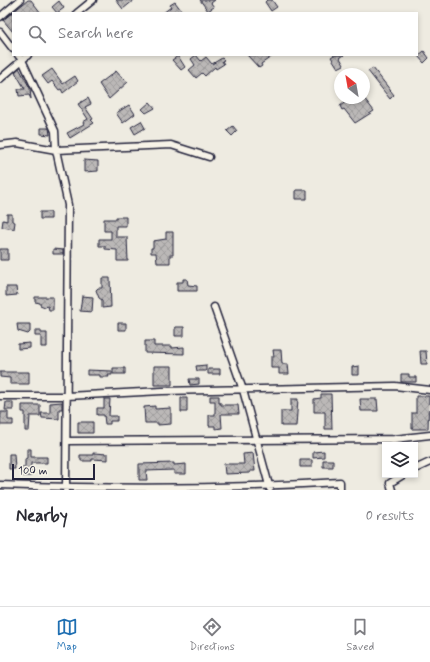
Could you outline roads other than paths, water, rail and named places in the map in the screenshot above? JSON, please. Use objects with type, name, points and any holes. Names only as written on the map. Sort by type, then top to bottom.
[{"type":"street","points":[[0,16],[20,0]]},
{"type":"street","points":[[78,12],[93,0]]},
{"type":"street","points":[[0,32],[12,48]]},
{"type":"street","points":[[0,79],[20,58],[55,131],[56,150],[68,205],[66,489]]},
{"type":"street","points":[[0,145],[18,143],[56,150],[171,144],[209,157]]},
{"type":"street","points":[[214,307],[243,390],[270,488]]},
{"type":"street","points":[[0,396],[67,396],[162,391],[395,386],[430,390]]},
{"type":"street","points":[[66,441],[394,439],[430,436]]},
{"type":"street","points":[[418,468],[430,462]]},
{"type":"street","points":[[392,490],[390,483],[399,478]]},
{"type":"street","points":[[0,485],[66,489],[270,488],[340,482],[340,490]]}]
